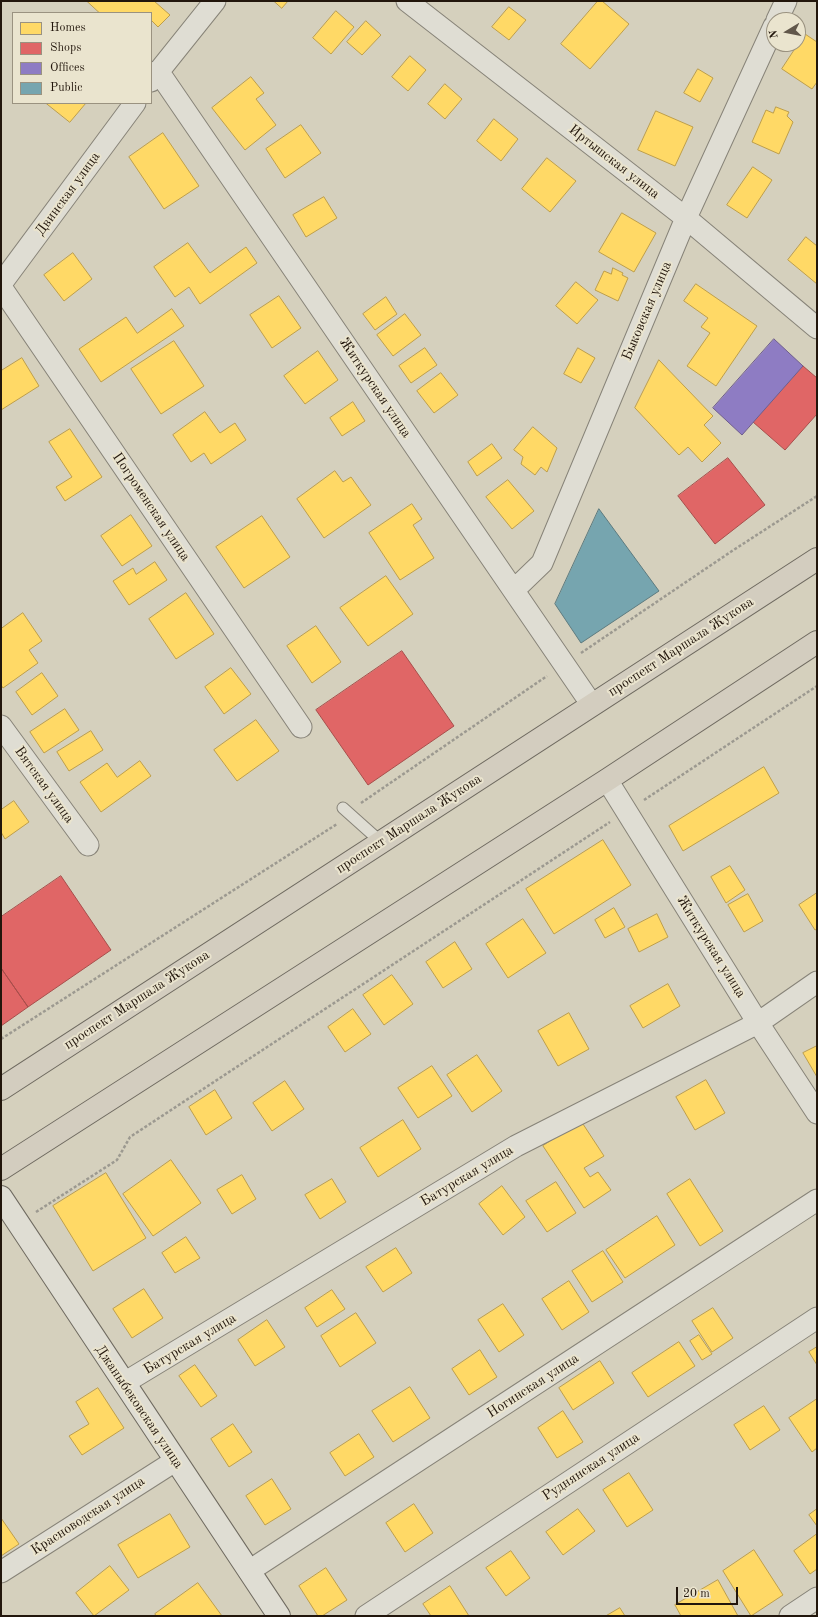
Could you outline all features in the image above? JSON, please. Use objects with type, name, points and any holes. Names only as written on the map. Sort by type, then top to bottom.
[{"type":"highway","name":"проспект Маршала Жукова","points":[[1,1089],[817,559]]},
{"type":"highway","points":[[1,1169],[607,780],[817,642]]},
{"type":"main road","name":"Джаныбековская улица","points":[[1,1197],[279,1616]]},
{"type":"street","points":[[155,76],[215,1]]},
{"type":"street","name":"Иртышская улица","points":[[407,1],[686,218],[817,328]]},
{"type":"street","points":[[781,12],[786,1]]},
{"type":"street","name":"Быковская улица","points":[[514,590],[542,563],[686,218],[766,43]]},
{"type":"street","name":"Житкурская улица","points":[[155,76],[514,590],[592,705]]},
{"type":"street","name":"Двинская улица","points":[[1,286],[134,104]]},
{"type":"street","name":"Погроменская улица","points":[[1,286],[301,727]]},
{"type":"street","name":"Вятская улица","points":[[1,726],[88,845]]},
{"type":"street","name":"Житкурская улица","points":[[607,780],[758,1023],[817,1113]]},
{"type":"street","name":"Батурская улица","points":[[124,1384],[516,1146],[758,1023],[817,982]]},
{"type":"street","name":"Ногинская улица","points":[[249,1571],[817,1200]]},
{"type":"street","name":"Руднянская улица","points":[[366,1616],[817,1318]]},
{"type":"street","name":"Красноводская улица","points":[[1,1572],[175,1461]]},
{"type":"street","points":[[790,1616],[817,1598]]},
{"type":"lane","points":[[347,812],[381,842]]},
{"type":"path","points":[[1,1038],[78,991],[358,805],[726,555],[817,496]]},
{"type":"path","points":[[15,1218],[38,1212],[117,1160],[130,1137],[817,686]]},
{"type":"building: Homes","points":[[87,1],[154,1],[170,15],[158,27],[152,21],[152,12],[99,12]]},
{"type":"building: Homes","points":[[274,1],[288,1],[282,8]]},
{"type":"building: Homes","points":[[598,1],[602,1],[629,24],[590,69],[561,44]]},
{"type":"building: Homes","points":[[509,7],[526,20],[509,40],[492,27]]},
{"type":"building: Homes","points":[[336,11],[354,27],[331,54],[313,38]]},
{"type":"building: Homes","points":[[366,21],[381,35],[362,55],[347,42]]},
{"type":"building: Homes","points":[[806,35],[817,42],[817,82],[812,89],[782,69],[793,52],[806,52]]},
{"type":"building: Homes","points":[[410,56],[426,70],[408,91],[392,77]]},
{"type":"building: Homes","points":[[698,69],[713,78],[700,102],[684,93]]},
{"type":"building: Homes","points":[[251,77],[264,93],[256,99],[276,125],[245,150],[212,108]]},
{"type":"building: Homes","points":[[445,84],[462,99],[445,119],[428,104]]},
{"type":"building: Homes","points":[[47,104],[85,104],[70,122]]},
{"type":"building: Homes","points":[[776,107],[789,112],[787,116],[793,122],[779,154],[752,142],[766,110],[773,113]]},
{"type":"building: Homes","points":[[656,111],[693,127],[675,166],[638,150]]},
{"type":"building: Homes","points":[[494,119],[518,139],[501,161],[477,141]]},
{"type":"building: Homes","points":[[301,125],[321,153],[285,178],[266,149]]},
{"type":"building: Homes","points":[[163,133],[199,186],[164,209],[129,157]]},
{"type":"building: Homes","points":[[547,158],[576,181],[550,212],[522,189]]},
{"type":"building: Homes","points":[[753,167],[772,180],[747,218],[727,205]]},
{"type":"building: Homes","points":[[324,197],[337,218],[306,237],[293,215]]},
{"type":"building: Homes","points":[[622,213],[656,233],[634,272],[599,252]]},
{"type":"building: Homes","points":[[806,237],[817,246],[817,284],[788,260]]},
{"type":"building: Homes","points":[[188,243],[210,273],[246,247],[257,263],[200,304],[189,287],[175,297],[154,267]]},
{"type":"building: Homes","points":[[73,253],[92,279],[64,301],[44,275]]},
{"type":"building: Homes","points":[[613,268],[623,273],[622,275],[628,278],[618,301],[595,290],[604,271],[611,274]]},
{"type":"building: Homes","points":[[576,282],[598,300],[577,324],[556,306]]},
{"type":"building: Homes","points":[[696,284],[757,326],[716,386],[687,366],[710,333],[701,327],[708,318],[684,301]]},
{"type":"building: Homes","points":[[279,296],[301,328],[272,348],[250,315]]},
{"type":"building: Homes","points":[[386,297],[397,314],[375,330],[363,314]]},
{"type":"building: Homes","points":[[172,309],[184,326],[101,382],[79,349],[126,317],[137,333]]},
{"type":"building: Homes","points":[[405,314],[421,335],[393,356],[377,335]]},
{"type":"building: Homes","points":[[174,341],[204,386],[161,414],[131,369]]},
{"type":"building: Homes","points":[[425,348],[437,365],[411,383],[399,366]]},
{"type":"building: Homes","points":[[578,348],[595,358],[581,383],[564,374]]},
{"type":"building: Homes","points":[[318,351],[338,380],[305,404],[284,376]]},
{"type":"building: Homes","points":[[22,358],[39,386],[1,410],[1,371]]},
{"type":"building: Homes","points":[[659,360],[713,416],[704,425],[721,443],[702,462],[688,447],[679,455],[635,408]]},
{"type":"building: Homes","points":[[441,373],[458,395],[434,413],[417,391]]},
{"type":"building: Homes","points":[[353,402],[365,421],[342,436],[330,418]]},
{"type":"building: Homes","points":[[205,412],[220,433],[235,423],[246,440],[211,464],[204,453],[191,462],[173,435]]},
{"type":"building: Homes","points":[[533,427],[557,448],[547,472],[541,467],[535,475],[521,464],[523,457],[514,450]]},
{"type":"building: Homes","points":[[70,429],[102,477],[65,501],[56,487],[72,477],[49,442]]},
{"type":"building: Homes","points":[[492,444],[502,458],[477,476],[468,462]]},
{"type":"building: Homes","points":[[335,471],[343,482],[351,477],[371,505],[324,538],[297,499]]},
{"type":"building: Homes","points":[[508,480],[534,511],[512,529],[486,497]]},
{"type":"building: Homes","points":[[412,504],[422,519],[413,525],[434,558],[400,580],[369,533]]},
{"type":"building: Homes","points":[[131,515],[152,546],[122,566],[101,536]]},
{"type":"building: Homes","points":[[262,516],[290,557],[244,588],[216,547]]},
{"type":"building: Homes","points":[[155,562],[167,580],[129,605],[113,581],[133,568],[136,574]]},
{"type":"building: Homes","points":[[386,576],[413,614],[368,646],[340,608]]},
{"type":"building: Homes","points":[[186,593],[214,634],[176,659],[149,619]]},
{"type":"building: Homes","points":[[23,613],[42,641],[29,650],[38,663],[3,688],[1,685],[1,629]]},
{"type":"building: Homes","points":[[316,626],[341,662],[312,683],[287,646]]},
{"type":"building: Homes","points":[[231,668],[251,694],[224,714],[205,687]]},
{"type":"building: Homes","points":[[42,673],[58,696],[32,715],[16,692]]},
{"type":"building: Homes","points":[[65,709],[79,730],[44,753],[30,732]]},
{"type":"building: Homes","points":[[256,720],[279,751],[237,781],[214,750]]},
{"type":"building: Homes","points":[[91,731],[103,750],[69,771],[57,752]]},
{"type":"building: Homes","points":[[140,761],[151,776],[101,812],[80,782],[107,763],[117,777]]},
{"type":"building: Homes","points":[[764,767],[779,793],[683,851],[669,826]]},
{"type":"building: Homes","points":[[14,801],[29,822],[5,839],[1,832],[1,810]]},
{"type":"building: Homes","points":[[603,840],[631,885],[554,934],[526,889]]},
{"type":"building: Homes","points":[[730,866],[745,890],[726,903],[711,877]]},
{"type":"building: Homes","points":[[817,893],[817,929],[815,930],[799,905]]},
{"type":"building: Homes","points":[[748,894],[763,921],[744,932],[728,905]]},
{"type":"building: Homes","points":[[614,908],[625,927],[605,938],[595,920]]},
{"type":"building: Homes","points":[[657,914],[668,937],[639,952],[628,929]]},
{"type":"building: Homes","points":[[523,919],[546,953],[508,978],[486,944]]},
{"type":"building: Homes","points":[[455,942],[472,969],[443,988],[426,962]]},
{"type":"building: Homes","points":[[392,975],[413,1004],[384,1025],[363,995]]},
{"type":"building: Homes","points":[[668,984],[680,1006],[643,1028],[630,1006]]},
{"type":"building: Homes","points":[[353,1009],[371,1034],[345,1052],[328,1027]]},
{"type":"building: Homes","points":[[569,1013],[589,1049],[558,1066],[538,1031]]},
{"type":"building: Homes","points":[[817,1046],[817,1077],[803,1053]]},
{"type":"building: Homes","points":[[477,1055],[502,1091],[472,1112],[447,1075]]},
{"type":"building: Homes","points":[[432,1066],[452,1096],[418,1118],[398,1088]]},
{"type":"building: Homes","points":[[706,1080],[725,1113],[695,1130],[676,1097]]},
{"type":"building: Homes","points":[[285,1081],[304,1109],[272,1131],[253,1103]]},
{"type":"building: Homes","points":[[215,1090],[232,1118],[206,1135],[189,1107]]},
{"type":"building: Homes","points":[[403,1120],[421,1149],[378,1177],[360,1148]]},
{"type":"building: Homes","points":[[581,1121],[604,1156],[584,1168],[590,1177],[598,1172],[611,1190],[584,1208],[543,1146]]},
{"type":"building: Homes","points":[[171,1160],[201,1203],[153,1236],[123,1194]]},
{"type":"building: Homes","points":[[106,1173],[146,1238],[93,1271],[53,1206]]},
{"type":"building: Homes","points":[[242,1175],[256,1199],[232,1214],[217,1190]]},
{"type":"building: Homes","points":[[332,1179],[346,1202],[320,1219],[305,1195]]},
{"type":"building: Homes","points":[[690,1179],[723,1231],[700,1246],[667,1194]]},
{"type":"building: Homes","points":[[556,1182],[576,1213],[547,1232],[526,1201]]},
{"type":"building: Homes","points":[[502,1186],[525,1217],[503,1235],[479,1204]]},
{"type":"building: Homes","points":[[657,1216],[675,1245],[625,1278],[606,1250]]},
{"type":"building: Homes","points":[[186,1237],[200,1258],[175,1273],[162,1253]]},
{"type":"building: Homes","points":[[396,1248],[412,1273],[383,1292],[366,1267]]},
{"type":"building: Homes","points":[[603,1251],[623,1282],[592,1302],[572,1271]]},
{"type":"building: Homes","points":[[569,1281],[589,1312],[562,1330],[542,1299]]},
{"type":"building: Homes","points":[[144,1289],[163,1318],[132,1338],[113,1309]]},
{"type":"building: Homes","points":[[332,1290],[345,1309],[317,1327],[305,1308]]},
{"type":"building: Homes","points":[[503,1304],[524,1335],[499,1352],[478,1320]]},
{"type":"building: Homes","points":[[713,1308],[733,1338],[712,1352],[692,1321]]},
{"type":"building: Homes","points":[[356,1313],[376,1343],[340,1367],[321,1336]]},
{"type":"building: Homes","points":[[267,1320],[285,1347],[255,1366],[238,1340]]},
{"type":"building: Homes","points":[[699,1335],[712,1354],[702,1360],[690,1341]]},
{"type":"building: Homes","points":[[679,1342],[695,1366],[648,1397],[632,1373]]},
{"type":"building: Homes","points":[[817,1347],[817,1365],[809,1352]]},
{"type":"building: Homes","points":[[480,1350],[497,1377],[469,1395],[452,1369]]},
{"type":"building: Homes","points":[[600,1361],[614,1383],[573,1410],[559,1388]]},
{"type":"building: Homes","points":[[195,1365],[217,1396],[201,1407],[179,1376]]},
{"type":"building: Homes","points":[[410,1387],[430,1418],[393,1442],[372,1411]]},
{"type":"building: Homes","points":[[98,1388],[124,1428],[82,1455],[69,1436],[89,1424],[76,1402]]},
{"type":"building: Homes","points":[[817,1399],[817,1448],[812,1452],[789,1418]]},
{"type":"building: Homes","points":[[764,1406],[780,1430],[750,1450],[734,1425]]},
{"type":"building: Homes","points":[[563,1411],[583,1442],[557,1458],[538,1428]]},
{"type":"building: Homes","points":[[233,1424],[252,1452],[229,1467],[211,1439]]},
{"type":"building: Homes","points":[[359,1434],[374,1457],[345,1476],[330,1453]]},
{"type":"building: Homes","points":[[629,1473],[653,1510],[627,1527],[603,1490]]},
{"type":"building: Homes","points":[[272,1479],[291,1509],[265,1525],[246,1496]]},
{"type":"building: Homes","points":[[414,1504],[433,1533],[405,1552],[386,1523]]},
{"type":"building: Homes","points":[[578,1509],[595,1531],[563,1555],[546,1532]]},
{"type":"building: Homes","points":[[817,1509],[817,1526],[809,1515]]},
{"type":"building: Homes","points":[[170,1514],[190,1547],[138,1578],[118,1545]]},
{"type":"building: Homes","points":[[1,1518],[19,1544],[1,1556]]},
{"type":"building: Homes","points":[[817,1534],[817,1569],[810,1574],[794,1551]]},
{"type":"building: Homes","points":[[754,1550],[783,1595],[751,1616],[723,1571]]},
{"type":"building: Homes","points":[[511,1551],[530,1578],[506,1596],[486,1568]]},
{"type":"building: Homes","points":[[110,1566],[129,1590],[94,1616],[76,1593]]},
{"type":"building: Homes","points":[[326,1568],[347,1600],[322,1616],[318,1616],[299,1586]]},
{"type":"building: Homes","points":[[718,1580],[738,1616],[681,1616],[675,1605]]},
{"type":"building: Homes","points":[[198,1583],[222,1616],[156,1616],[155,1614]]},
{"type":"building: Homes","points":[[450,1586],[469,1616],[431,1616],[423,1604]]},
{"type":"building: Homes","points":[[620,1608],[625,1616],[606,1616]]},
{"type":"building: Shops","points":[[803,366],[817,378],[817,414],[785,450],[753,422]]},
{"type":"building: Shops","points":[[728,458],[765,505],[715,544],[678,496]]},
{"type":"building: Shops","points":[[402,651],[454,726],[368,785],[316,710]]},
{"type":"building: Shops","points":[[61,876],[111,950],[28,1007],[1,968],[1,917]]},
{"type":"building: Shops","points":[[1,968],[28,1007],[1,1026]]},
{"type":"building: Offices","points":[[774,339],[803,366],[742,435],[713,408]]},
{"type":"building: Public","points":[[599,509],[659,591],[581,643],[555,604]]}]
